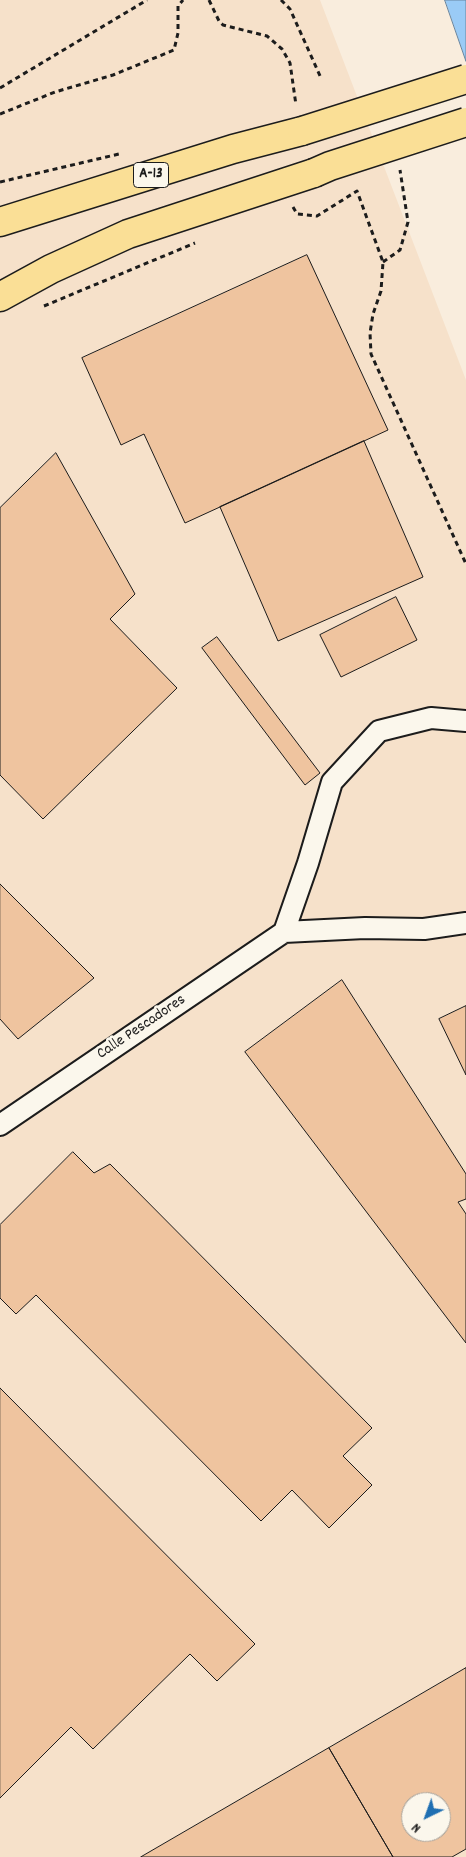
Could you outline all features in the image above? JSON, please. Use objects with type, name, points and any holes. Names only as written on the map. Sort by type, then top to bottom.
[{"type":"highway","name":"A-13","points":[[0,222],[233,149],[300,120],[466,78]]},
{"type":"highway","points":[[0,296],[52,269],[128,234],[466,122]]},
{"type":"highway","points":[[0,285],[52,269]]},
{"type":"street","points":[[466,721],[431,718],[379,731],[332,782],[308,863],[284,932],[365,928],[424,929],[466,923]]},
{"type":"street","name":"Calle Pescadores","points":[[0,1125],[284,932]]},
{"type":"path","points":[[0,88],[148,0]]},
{"type":"path","points":[[0,114],[55,92],[113,75],[174,50],[178,33],[178,6],[183,0]]},
{"type":"path","points":[[209,0],[219,21],[223,25],[267,36],[282,48],[290,63],[291,78],[300,120]]},
{"type":"path","points":[[281,0],[290,9],[321,78]]},
{"type":"path","points":[[383,262],[400,250],[408,222],[397,144]]},
{"type":"path","points":[[291,202],[297,214],[316,216],[357,191],[383,262],[381,291],[370,333],[371,354],[466,564]]},
{"type":"path","points":[[91,286],[201,240]]},
{"type":"shaded area","points":[[0,0],[320,0],[466,380],[466,1857],[0,1857]]},
{"type":"water","points":[[445,0],[466,0],[466,61]]},
{"type":"building","points":[[307,255],[388,430],[185,523],[144,434],[121,445],[82,358]]},
{"type":"building","points":[[364,441],[423,577],[278,641],[220,507]]},
{"type":"building","points":[[56,453],[135,594],[110,619],[177,688],[43,819],[0,775],[0,508]]},
{"type":"building","points":[[396,597],[417,640],[341,677],[320,635]]},
{"type":"building","points":[[217,637],[320,773],[305,785],[202,648]]},
{"type":"building","points":[[0,884],[94,978],[18,1039],[0,1019]]},
{"type":"building","points":[[342,980],[466,1174],[466,1199],[458,1202],[466,1214],[466,1343],[245,1052]]},
{"type":"building","points":[[466,1006],[466,1075],[439,1019]]},
{"type":"building","points":[[73,1152],[94,1173],[110,1164],[372,1428],[343,1456],[372,1485],[329,1528],[292,1490],[261,1521],[36,1295],[16,1314],[0,1298],[0,1225]]},
{"type":"building","points":[[0,1388],[255,1644],[217,1681],[190,1654],[93,1749],[71,1727],[0,1798]]},
{"type":"building","points":[[466,1668],[466,1849],[452,1857],[393,1857],[329,1748]]},
{"type":"building","points":[[329,1748],[393,1857],[141,1857]]}]
